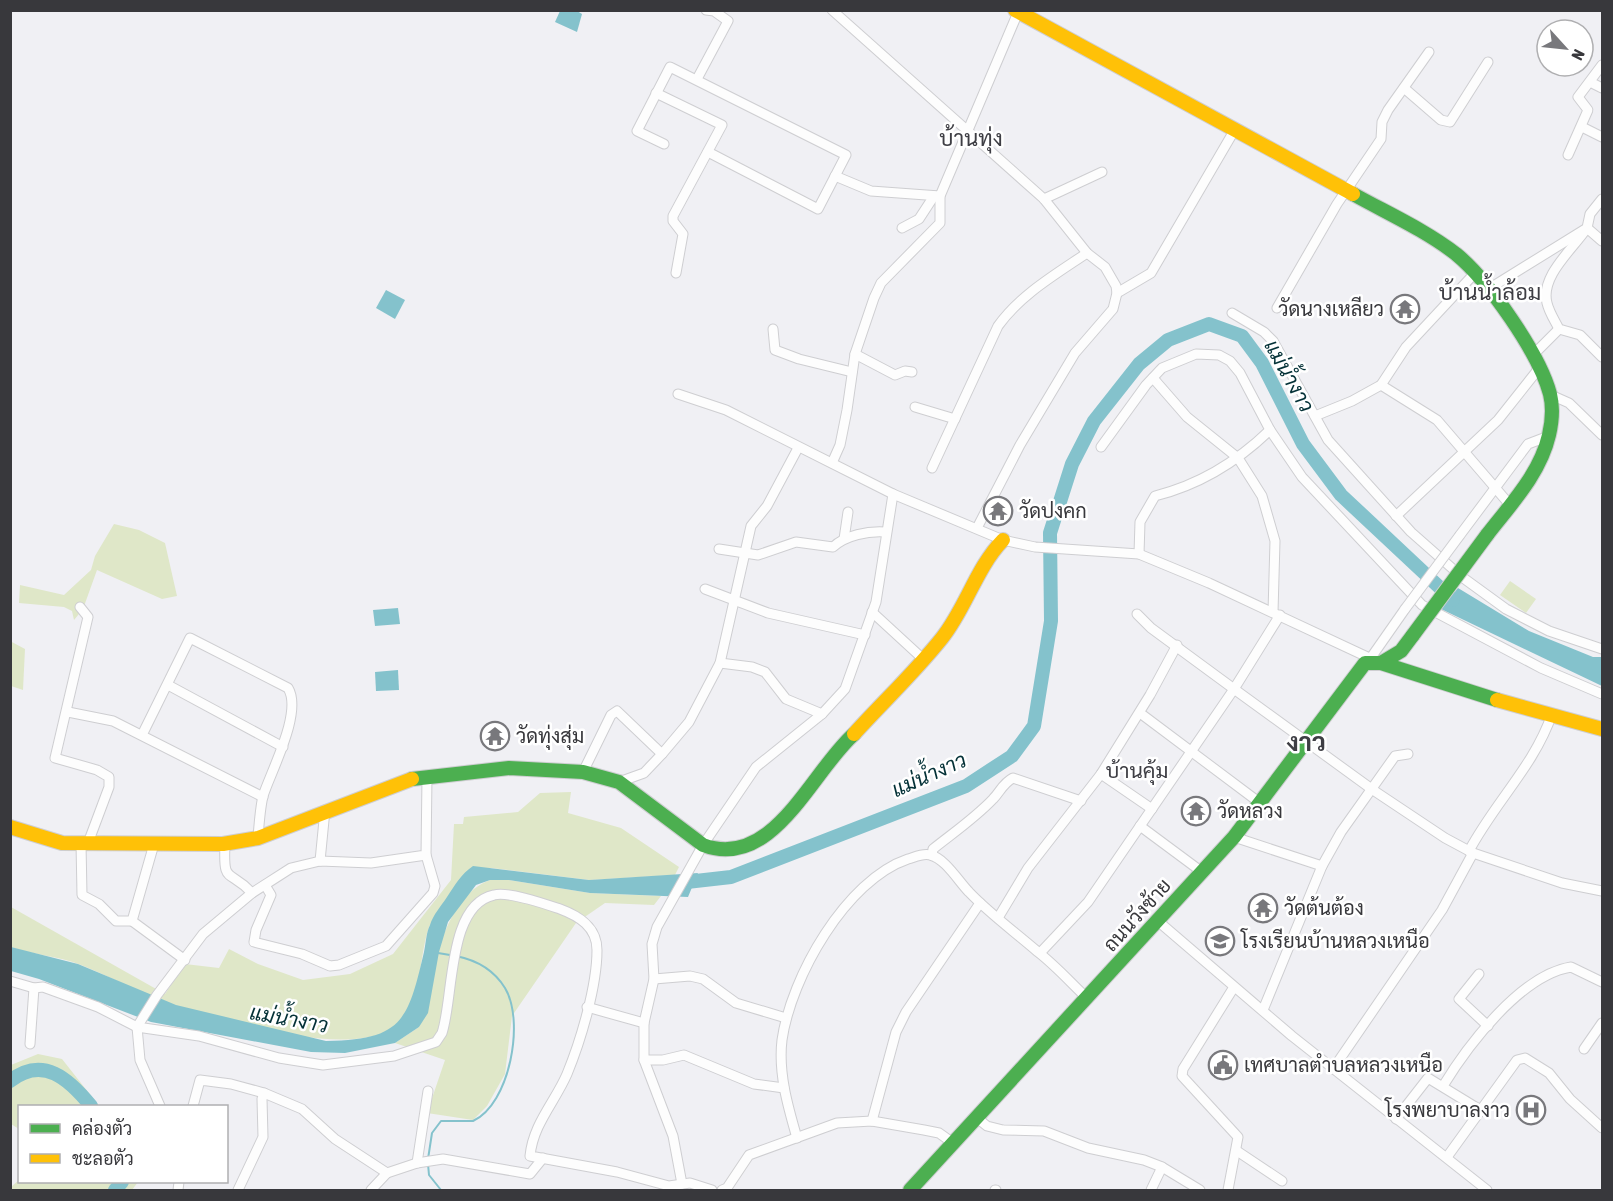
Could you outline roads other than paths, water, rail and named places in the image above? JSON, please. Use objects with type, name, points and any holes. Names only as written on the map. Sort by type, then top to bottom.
[{"type":"main road","points":[[1017,11],[1433,238],[1458,256],[1474,274],[1536,361],[1551,395],[1549,436],[1533,474],[1401,651],[1375,661]]},
{"type":"main road","points":[[10,826],[62,843],[225,844],[258,838],[325,810],[412,779],[509,768],[583,772],[619,782],[703,845],[719,851],[733,851],[754,844],[787,817],[836,750],[854,734],[952,624],[989,555],[1003,540]]},
{"type":"main road","points":[[1375,661],[1451,687],[1602,729]]},
{"type":"main road","name":"ถนนวังซ้าย","points":[[910,1191],[1159,922],[1234,837],[1365,663],[1375,661]]},
{"type":"street","points":[[697,79],[728,21],[714,11],[706,10]]},
{"type":"street","points":[[832,10],[1044,199],[1087,253],[1105,267],[1117,293],[1113,309],[1075,353],[1020,446],[977,528]]},
{"type":"street","points":[[902,228],[919,219],[937,196],[969,132],[1017,11]]},
{"type":"street","points":[[1277,308],[1380,139],[1382,122],[1429,52]]},
{"type":"street","points":[[1404,88],[1440,120],[1450,122],[1488,62]]},
{"type":"street","points":[[1568,155],[1588,110],[1577,99],[1602,65]]},
{"type":"street","points":[[664,144],[638,131],[670,67],[846,154],[818,209],[708,152]]},
{"type":"street","points":[[1590,82],[1602,88]]},
{"type":"street","points":[[656,93],[722,125],[673,216],[673,221],[683,234],[676,273]]},
{"type":"street","points":[[1582,127],[1602,137]]},
{"type":"street","points":[[1117,293],[1151,273],[1234,131]]},
{"type":"street","points":[[1044,199],[1102,172]]},
{"type":"street","points":[[835,176],[871,191],[937,196]]},
{"type":"street","points":[[832,463],[845,422],[855,354],[882,283],[940,223],[937,196]]},
{"type":"street","points":[[1602,199],[1590,214],[1587,228],[1564,257],[1546,291],[1546,302],[1559,329],[1580,335],[1602,357]]},
{"type":"street","points":[[1587,228],[1602,241]]},
{"type":"street","points":[[1487,290],[1587,228]]},
{"type":"street","points":[[932,468],[1002,321],[1047,280],[1087,253]]},
{"type":"street","points":[[1315,416],[1352,401],[1381,385],[1406,347],[1474,274]]},
{"type":"street","points":[[1232,313],[1273,340],[1328,440],[1396,516],[1462,578],[1506,609],[1549,631],[1602,649]]},
{"type":"street","points":[[773,329],[775,350],[799,359],[852,372]]},
{"type":"street","points":[[1396,516],[1498,420],[1559,329]]},
{"type":"street","points":[[855,354],[894,375],[905,370],[912,372]]},
{"type":"street","points":[[1101,447],[1162,368],[1196,354],[1219,355],[1230,361],[1240,373],[1270,430],[1302,477],[1422,605],[1541,668],[1602,694]]},
{"type":"street","points":[[1041,953],[1088,902],[1234,689],[1276,614],[1275,541],[1262,496],[1253,478],[1238,458],[1187,417],[1153,378]]},
{"type":"street","points":[[1381,385],[1437,420],[1510,505]]},
{"type":"street","points":[[678,394],[726,410],[893,494],[1003,540],[1035,547],[1139,554],[1276,614],[1375,661],[1405,609],[1528,444],[1549,436]]},
{"type":"street","points":[[1551,395],[1569,403],[1602,435]]},
{"type":"street","points":[[915,407],[955,419]]},
{"type":"street","points":[[1139,554],[1140,522],[1155,496],[1185,488],[1238,458],[1270,430]]},
{"type":"street","points":[[619,782],[644,773],[689,722],[720,663],[732,599],[746,555],[751,526],[767,506],[798,448]]},
{"type":"street","points":[[682,1184],[673,1136],[644,1060],[644,1023],[654,979],[652,944],[657,927],[703,845],[756,767],[822,714],[845,690],[865,635],[879,585],[885,532],[893,494]]},
{"type":"street","points":[[844,539],[848,512]]},
{"type":"street","points":[[719,549],[746,555],[770,552],[796,542],[833,547],[844,539],[874,531],[885,532]]},
{"type":"street","points":[[705,589],[768,613],[865,635]]},
{"type":"street","points":[[80,607],[88,617],[68,712],[55,759],[97,770],[109,777],[109,787],[84,843],[82,895],[99,904],[111,919],[132,921],[185,960]]},
{"type":"street","points":[[872,612],[922,658]]},
{"type":"street","points":[[1137,614],[1151,628],[1234,689],[1373,790],[1444,838],[1471,852],[1562,883],[1602,891]]},
{"type":"street","points":[[142,735],[190,638],[288,688],[291,706],[284,747],[263,797],[258,838]]},
{"type":"street","points":[[998,918],[1028,868],[1101,774],[1140,713],[1177,645]]},
{"type":"street","points":[[720,663],[753,667],[765,672],[786,699],[822,714]]},
{"type":"street","points":[[168,685],[284,747]]},
{"type":"street","points":[[583,772],[611,715],[617,711],[662,754]]},
{"type":"street","points":[[68,712],[113,721],[263,797]]},
{"type":"street","points":[[1140,713],[1260,803]]},
{"type":"street","points":[[1334,1069],[1442,910],[1485,821],[1543,741],[1552,714]]},
{"type":"street","points":[[1263,1010],[1322,866],[1341,832],[1395,756],[1408,754]]},
{"type":"street","points":[[1101,774],[1152,809]]},
{"type":"street","points":[[265,885],[271,896],[256,930],[254,942],[302,954],[334,966],[386,946],[433,893],[435,886],[426,855],[427,777]]},
{"type":"street","points":[[932,855],[933,849],[960,829],[993,799],[1006,781],[1013,778],[1081,801]]},
{"type":"street","points":[[320,861],[325,810]]},
{"type":"street","points":[[1140,826],[1202,872]]},
{"type":"street","points":[[1234,837],[1322,866]]},
{"type":"street","points":[[132,921],[154,844]]},
{"type":"street","points":[[225,844],[224,869],[226,875],[252,893]]},
{"type":"street","points":[[159,1105],[140,1060],[138,1024],[202,934],[252,893],[291,868],[320,861],[371,863],[426,855]]},
{"type":"street","points":[[796,1138],[784,1088],[782,1043],[786,1018],[805,970],[846,907],[883,871],[900,862],[922,855],[932,855],[942,862],[980,903],[1041,953],[1088,999]]},
{"type":"street","points":[[10,981],[34,988],[43,987],[98,1006],[138,1024],[207,1038],[300,1063],[322,1065],[377,1059],[436,1042],[446,1021],[458,934],[467,916],[478,902],[495,894],[531,900],[571,913],[584,921],[593,932],[596,942],[587,1007],[567,1072],[537,1127],[530,1156],[617,1172],[644,1186],[690,1183],[712,1191]]},
{"type":"street","points":[[872,1121],[896,1032],[906,1012],[980,903]]},
{"type":"street","points":[[1159,922],[1234,987],[1487,1191]]},
{"type":"street","points":[[1443,1086],[1458,1062],[1488,1026],[1547,973],[1571,967],[1602,982]]},
{"type":"street","points":[[1479,974],[1460,996],[1460,1001],[1488,1026]]},
{"type":"street","points":[[654,979],[690,976],[703,979],[736,1003],[786,1018]]},
{"type":"street","points":[[1228,1191],[1238,1137],[1182,1076],[1182,1069],[1234,987]]},
{"type":"street","points":[[30,1044],[34,988]]},
{"type":"street","points":[[587,1007],[644,1023]]},
{"type":"street","points":[[1584,1049],[1602,1023]]},
{"type":"street","points":[[644,1060],[663,1060],[684,1055],[754,1084],[784,1088]]},
{"type":"street","points":[[1447,1157],[1517,1060],[1526,1058],[1549,1073],[1570,1099],[1602,1128]]},
{"type":"street","points":[[1396,1119],[1428,1078],[1482,1111]]},
{"type":"street","points":[[194,1105],[200,1080],[215,1081],[264,1093],[302,1109],[335,1138],[387,1173]]},
{"type":"street","points":[[420,1163],[428,1091]]},
{"type":"street","points":[[238,1191],[263,1137],[262,1099],[264,1093]]},
{"type":"street","points":[[977,1118],[987,1126],[1003,1130],[1044,1131],[1088,1148],[1144,1160],[1162,1167],[1200,1191]]},
{"type":"street","points":[[722,1191],[727,1188],[749,1155],[826,1126],[872,1121],[939,1133],[953,1143]]},
{"type":"street","points":[[1237,1150],[1282,1181]]},
{"type":"street","points":[[371,1191],[387,1173],[420,1163],[443,1159],[530,1174],[543,1158]]},
{"type":"street","points":[[1151,1191],[1162,1167]]},
{"type":"water","points":[[560,11],[577,11],[582,14],[577,32],[555,22]]},
{"type":"water","points":[[386,290],[405,300],[395,319],[376,308]]},
{"type":"water","points":[[1458,588],[1529,631],[1593,657],[1602,657],[1602,686],[1441,609]]},
{"type":"water","points":[[398,608],[400,624],[375,626],[373,610]]},
{"type":"water","points":[[398,670],[399,690],[376,691],[375,672]]},
{"type":"water","points":[[473,866],[589,880],[698,873],[688,897],[590,893],[509,880],[490,880],[476,885],[448,922],[439,952],[428,1013],[419,1027],[395,1043],[345,1053],[311,1052],[151,1022],[39,979],[11,971],[11,947],[78,964],[176,1005],[326,1041],[352,1040],[372,1036],[387,1030],[398,1022],[406,1010],[413,994],[431,921],[458,880]]},
{"type":"waterway","name":"แม่น้ำงาว","points":[[678,883],[731,877],[966,786],[1012,756],[1034,726],[1051,621],[1050,533],[1072,464],[1094,421],[1139,364],[1168,340],[1209,324],[1242,336],[1262,363],[1303,444],[1341,495],[1453,600]]},
{"type":"waterway","points":[[438,953],[450,955]]},
{"type":"waterway","points":[[428,1159],[432,1133],[441,1121],[473,1121],[486,1112],[505,1080],[513,1040],[514,1020],[511,1002],[501,982],[484,967],[456,956]]},
{"type":"waterway","points":[[10,1081],[33,1070],[44,1070],[64,1079],[90,1105]]},
{"type":"waterway","points":[[428,1164],[429,1175],[441,1190]]},
{"type":"waterway","points":[[115,1190],[121,1183]]},
{"type":"place","name":"วัดนางเหลียว","points":[[1405,309]]},
{"type":"place","name":"วัดปงคก","points":[[998,511]]},
{"type":"place","name":"วัดทุ่งสุ่ม","points":[[495,736]]},
{"type":"place","name":"วัดหลวง","points":[[1196,811]]},
{"type":"place","name":"วัดต้นต้อง","points":[[1263,908]]},
{"type":"place","name":"โรงเรียนบ้านหลวงเหนือ","points":[[1220,941]]},
{"type":"place","name":"เทศบาลตำบลหลวงเหนือ","points":[[1223,1065]]},
{"type":"place","name":"โรงพยาบาลงาว","points":[[1531,1110]]},
{"type":"district","name":"บ้านทุ่ง","points":[[971,138]]},
{"type":"district","name":"บ้านน้ำล้อม","points":[[1490,292]]},
{"type":"district","name":"งาว","points":[[1306,742]]},
{"type":"district","name":"บ้านคุ้ม","points":[[1137,771]]}]
